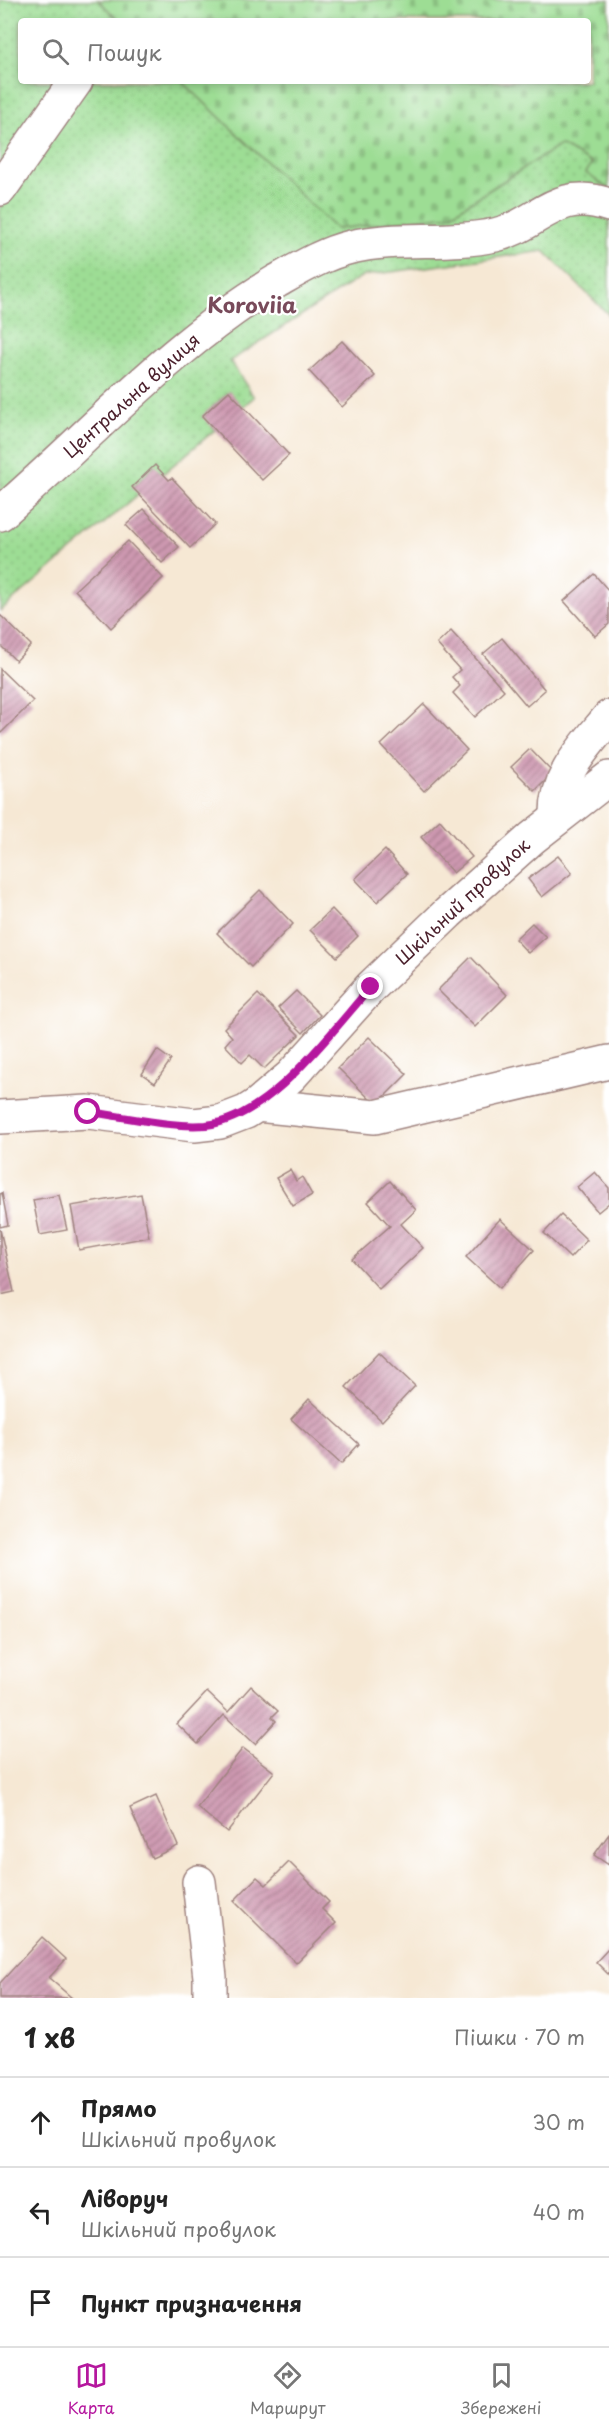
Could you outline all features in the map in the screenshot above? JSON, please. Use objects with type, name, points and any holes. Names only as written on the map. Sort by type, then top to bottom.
[{"type":"street","points":[[0,189],[74,84]]},
{"type":"street","name":"Центральна вулиця","points":[[0,514],[153,373],[251,297],[292,273],[331,254],[363,245],[479,238],[517,227],[555,205],[577,200],[609,205]]},
{"type":"street","points":[[557,818],[557,798],[562,781],[609,717]]},
{"type":"street","name":"Шкільний провулок","points":[[0,1117],[88,1112],[200,1125],[232,1118],[258,1105],[291,1076],[371,987],[411,948],[557,818],[609,778]]},
{"type":"street","points":[[258,1105],[375,1117],[609,1062]]},
{"type":"street","points":[[199,1882],[210,1977],[210,1998]]},
{"type":"green space","points":[[0,0],[98,0],[117,18],[18,18],[18,84],[185,84],[336,229],[450,215],[560,145],[592,163],[609,189],[609,315],[544,251],[362,276],[230,361],[254,397],[0,611]]},
{"type":"green space","points":[[98,0],[609,0],[609,189],[586,173],[592,163],[560,145],[450,215],[336,229],[185,84],[591,84],[591,18],[117,18]]},
{"type":"building","points":[[342,341],[375,376],[342,407],[309,371]]},
{"type":"building","points":[[229,391],[289,455],[262,480],[202,416]]},
{"type":"building","points":[[155,465],[169,480],[172,478],[215,524],[190,548],[132,487]]},
{"type":"building","points":[[144,509],[179,547],[162,563],[126,525]]},
{"type":"building","points":[[128,541],[163,578],[111,628],[75,590]]},
{"type":"building","points":[[594,574],[609,591],[609,624],[595,636],[564,601]]},
{"type":"building","points":[[0,615],[31,645],[16,661],[0,645]]},
{"type":"building","points":[[451,631],[504,690],[475,717],[453,693],[460,686],[452,677],[460,670],[437,644]]},
{"type":"building","points":[[502,638],[545,690],[527,706],[483,654]]},
{"type":"building","points":[[0,669],[33,701],[0,734]]},
{"type":"building","points":[[424,704],[467,750],[424,791],[381,745]]},
{"type":"building","points":[[530,749],[553,773],[535,791],[511,767]]},
{"type":"building","points":[[440,820],[472,857],[453,873],[421,837]]},
{"type":"building","points":[[385,850],[407,874],[377,902],[355,879]]},
{"type":"building","points":[[558,856],[572,873],[542,897],[528,879]]},
{"type":"building","points":[[260,890],[293,924],[251,967],[217,933]]},
{"type":"building","points":[[332,909],[358,936],[337,957],[310,930]]},
{"type":"building","points":[[532,923],[546,937],[528,953],[515,939]]},
{"type":"building","points":[[471,957],[507,995],[475,1027],[438,990]]},
{"type":"building","points":[[296,991],[320,1015],[303,1033],[278,1008]]},
{"type":"building","points":[[258,994],[299,1035],[264,1069],[250,1055],[242,1063],[225,1045],[232,1037],[224,1028]]},
{"type":"building","points":[[369,1037],[407,1074],[376,1105],[338,1068]]},
{"type":"building","points":[[157,1050],[171,1060],[155,1083],[142,1074]]},
{"type":"building","points":[[290,1170],[296,1181],[302,1177],[312,1195],[293,1206],[276,1178]]},
{"type":"building","points":[[595,1172],[609,1188],[609,1203],[598,1212],[577,1187]]},
{"type":"building","points":[[390,1181],[416,1210],[401,1224],[423,1248],[379,1289],[352,1259],[390,1226],[368,1202]]},
{"type":"building","points":[[2,1193],[8,1225],[0,1227],[0,1194]]},
{"type":"building","points":[[141,1194],[149,1237],[79,1250],[71,1206]]},
{"type":"building","points":[[59,1195],[67,1230],[40,1235],[33,1200]]},
{"type":"building","points":[[561,1215],[587,1240],[570,1258],[544,1233]]},
{"type":"building","points":[[500,1219],[534,1250],[500,1288],[466,1257]]},
{"type":"building","points":[[0,1229],[14,1292],[0,1295]]},
{"type":"building","points":[[379,1352],[415,1386],[382,1421],[346,1387]]},
{"type":"building","points":[[309,1399],[359,1444],[341,1464],[291,1419]]},
{"type":"building","points":[[251,1686],[278,1711],[272,1717],[276,1721],[255,1744],[224,1715],[198,1744],[177,1724],[207,1692],[228,1712]]},
{"type":"building","points":[[243,1748],[274,1772],[227,1832],[197,1807]]},
{"type":"building","points":[[156,1796],[178,1846],[152,1858],[130,1808]]},
{"type":"building","points":[[609,1834],[609,1865],[594,1855]]},
{"type":"building","points":[[289,1862],[329,1902],[322,1909],[336,1923],[296,1963],[234,1901],[257,1877],[266,1885]]},
{"type":"building","points":[[42,1937],[66,1959],[49,1978],[72,1998],[0,1998],[0,1983]]},
{"type":"building","points":[[609,1948],[609,1975],[596,1962]]},
{"type":"district","name":"Koroviia","points":[[252,306]]},
{"type":"route","points":[[88,1112],[184,1125],[207,1125],[246,1112],[276,1091],[371,987]]}]
